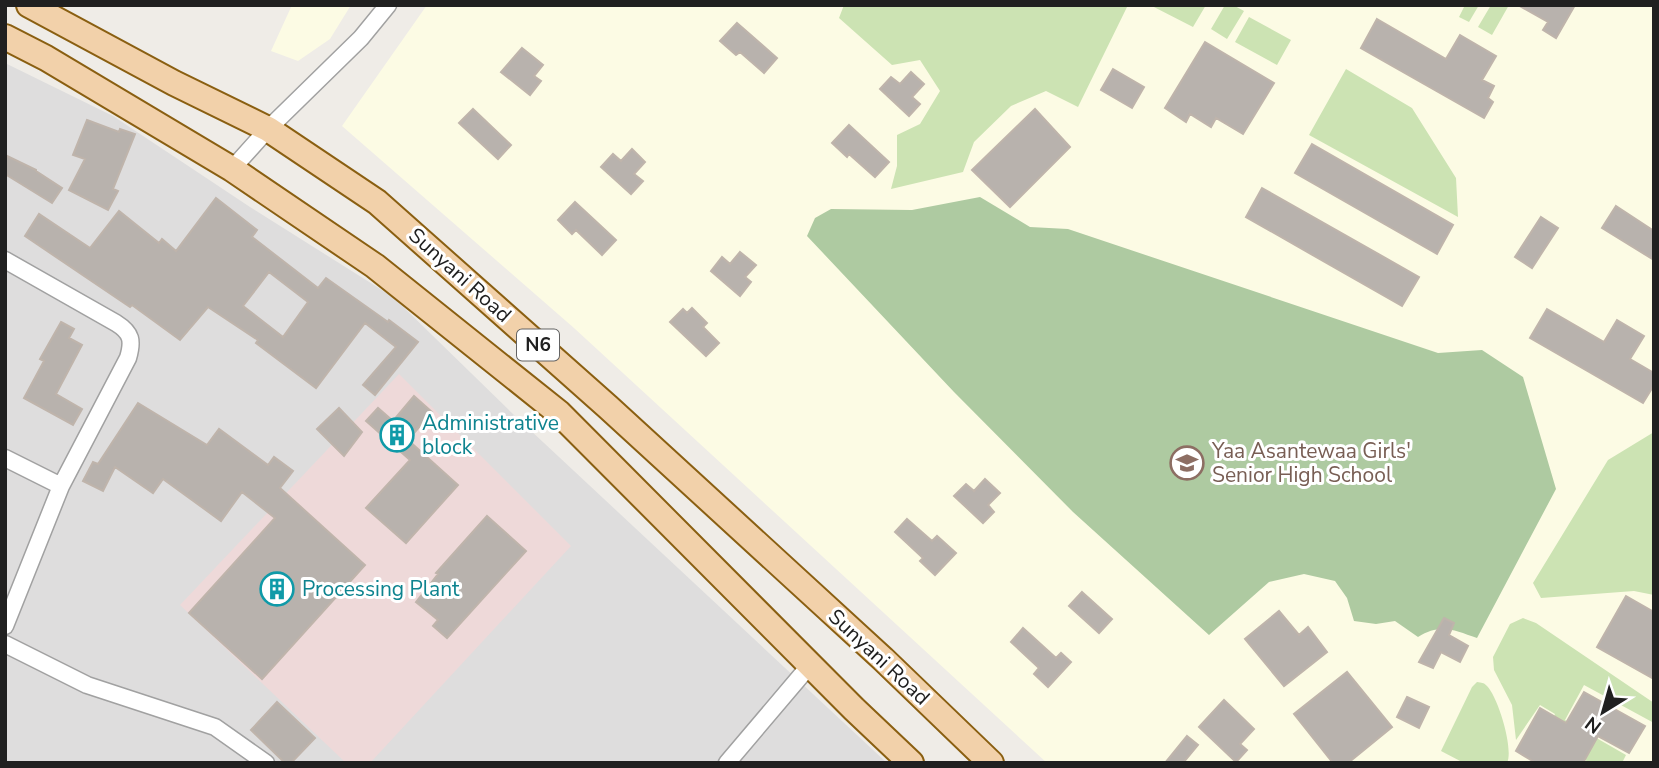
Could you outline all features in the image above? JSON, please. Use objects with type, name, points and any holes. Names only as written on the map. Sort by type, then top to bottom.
[{"type":"main road","name":"Sunyani Road","points":[[29,5],[174,83],[268,129],[377,202],[608,407],[883,659],[991,763]]},
{"type":"main road","name":"Sunyani Road","points":[[5,37],[47,58],[232,169],[375,265],[559,413],[911,763]]},
{"type":"street","points":[[232,169],[268,129],[361,38],[388,5]]},
{"type":"street","points":[[5,260],[117,323],[132,339],[128,358],[61,486],[5,626]]},
{"type":"street","points":[[5,458],[61,486]]},
{"type":"street","points":[[5,644],[87,685],[215,727],[266,763]]},
{"type":"street","points":[[727,763],[810,665]]},
{"type":"shaded area","points":[[292,5],[351,5],[330,39],[298,61],[271,51]]},
{"type":"shaded area","name":"Yaa Asantewaa Girls' Senior High School","points":[[427,5],[1654,5],[1654,763],[1047,763],[574,328],[342,126]]},
{"type":"shaded area","points":[[5,63],[113,116],[393,297],[514,415],[887,763],[5,763]]},
{"type":"shaded area","points":[[399,374],[571,546],[370,763],[346,763],[180,605]]},
{"type":"green space","points":[[844,5],[1128,5],[1078,107],[1046,91],[1011,106],[974,142],[963,172],[891,189],[897,166],[897,135],[920,124],[940,91],[920,60],[892,65],[839,18]]},
{"type":"green space","points":[[1150,5],[1206,5],[1193,27]]},
{"type":"green space","points":[[1225,5],[1233,5],[1244,11],[1227,39],[1211,29]]},
{"type":"green space","points":[[1465,5],[1479,5],[1469,22],[1459,17]]},
{"type":"green space","points":[[1491,5],[1509,5],[1492,35],[1478,27]]},
{"type":"green space","points":[[1249,17],[1291,40],[1277,65],[1235,42]]},
{"type":"green space","points":[[1346,69],[1412,108],[1456,178],[1458,217],[1309,135]]},
{"type":"green space","points":[[980,197],[1030,227],[1068,229],[1438,353],[1482,350],[1523,377],[1556,489],[1477,638],[1454,630],[1440,629],[1418,637],[1395,621],[1376,624],[1354,621],[1347,598],[1335,581],[1304,574],[1269,582],[1209,635],[1073,512],[954,392],[807,236],[815,218],[831,209],[912,210]]},
{"type":"green space","points":[[1654,432],[1654,595],[1634,591],[1541,598],[1533,583],[1608,460]]},
{"type":"green space","points":[[1523,618],[1536,623],[1654,703],[1654,723],[1584,685],[1565,720],[1626,755],[1622,763],[1590,763],[1585,760],[1589,753],[1557,734],[1552,721],[1555,714],[1540,705],[1516,740],[1512,705],[1494,670],[1493,657],[1510,624]]},
{"type":"green space","points":[[1477,682],[1487,686],[1500,712],[1507,735],[1507,763],[1464,763],[1441,751],[1472,687]]},
{"type":"building","points":[[1518,5],[1575,5],[1556,38],[1543,30],[1548,22]]},
{"type":"building","points":[[1377,19],[1446,59],[1460,35],[1496,56],[1482,80],[1494,86],[1488,98],[1493,102],[1484,118],[1361,48]]},
{"type":"building","points":[[737,23],[777,58],[764,73],[740,52],[736,55],[720,41]]},
{"type":"building","points":[[1205,42],[1274,83],[1243,134],[1216,118],[1211,127],[1190,114],[1186,122],[1165,108]]},
{"type":"building","points":[[522,48],[543,65],[534,76],[541,81],[530,95],[501,72]]},
{"type":"building","points":[[1113,69],[1144,87],[1132,108],[1101,90]]},
{"type":"building","points":[[911,72],[924,84],[912,97],[920,104],[909,116],[880,89],[891,77],[900,84]]},
{"type":"building","points":[[473,109],[511,145],[498,159],[459,123]]},
{"type":"building","points":[[1035,109],[1070,147],[1010,207],[972,170]]},
{"type":"building","points":[[87,120],[119,132],[120,129],[135,134],[113,189],[118,191],[108,210],[69,190],[85,159],[73,155]]},
{"type":"building","points":[[849,125],[889,162],[875,177],[832,143]]},
{"type":"building","points":[[1312,144],[1453,225],[1437,254],[1295,173]]},
{"type":"building","points":[[632,149],[645,162],[634,174],[643,181],[631,194],[601,167],[613,154],[621,161]]},
{"type":"building","points":[[5,155],[36,170],[62,188],[52,203],[5,174]]},
{"type":"building","points":[[1262,188],[1419,277],[1402,306],[1246,217]]},
{"type":"building","points":[[216,198],[257,230],[252,237],[318,288],[326,278],[418,342],[375,395],[363,385],[396,347],[365,323],[316,388],[256,343],[258,340],[208,307],[180,340],[132,305],[130,307],[25,236],[39,214],[90,248],[119,211],[159,243],[162,239],[176,251]],"holes":[[[269,272],[308,302],[283,337],[243,306]]]},
{"type":"building","points":[[575,202],[616,240],[602,255],[576,230],[572,234],[558,220]]},
{"type":"building","points":[[1616,206],[1654,231],[1654,260],[1602,228]]},
{"type":"building","points":[[1541,217],[1558,228],[1532,268],[1515,257]]},
{"type":"building","points":[[740,252],[756,265],[745,277],[751,282],[740,296],[711,271],[722,257],[730,264]]},
{"type":"building","points":[[692,308],[707,323],[703,327],[719,343],[706,356],[670,322],[683,309],[687,313]]},
{"type":"building","points":[[1547,309],[1604,342],[1617,320],[1644,336],[1630,359],[1654,373],[1654,385],[1643,403],[1530,338]]},
{"type":"building","points":[[61,322],[74,329],[69,338],[82,345],[56,394],[82,409],[73,425],[24,398],[44,361],[40,359]]},
{"type":"building","points":[[414,396],[432,412],[408,440],[458,485],[406,543],[366,508],[410,460],[366,421],[378,408],[393,421]]},
{"type":"building","points":[[138,403],[207,445],[219,429],[268,465],[274,457],[293,471],[280,488],[365,565],[262,679],[189,613],[275,518],[242,492],[221,521],[163,479],[153,493],[115,467],[103,491],[83,481],[93,462],[98,464]]},
{"type":"building","points":[[339,408],[362,432],[344,456],[317,429]]},
{"type":"building","points":[[985,479],[1000,493],[988,505],[994,512],[983,523],[954,496],[966,484],[974,491]]},
{"type":"building","points":[[487,516],[526,551],[447,638],[433,626],[438,620],[416,602],[438,574],[436,573]]},
{"type":"building","points":[[907,519],[932,541],[937,536],[956,553],[935,575],[920,561],[923,558],[895,532]]},
{"type":"building","points":[[1082,592],[1112,619],[1099,633],[1069,606]]},
{"type":"building","points":[[1626,596],[1654,612],[1654,679],[1597,647]]},
{"type":"building","points":[[1279,611],[1299,635],[1308,627],[1327,652],[1284,686],[1245,639]]},
{"type":"building","points":[[1444,618],[1454,623],[1449,635],[1468,646],[1460,662],[1441,652],[1433,668],[1419,662]]},
{"type":"building","points":[[1023,628],[1056,658],[1061,653],[1071,662],[1048,687],[1034,674],[1039,668],[1011,642]]},
{"type":"building","points":[[1347,672],[1392,727],[1348,763],[1333,763],[1294,714]]},
{"type":"building","points":[[1584,692],[1645,726],[1629,753],[1598,736],[1583,763],[1536,763],[1516,751],[1540,708],[1566,723]]},
{"type":"building","points":[[1407,697],[1429,707],[1419,728],[1397,717]]},
{"type":"building","points":[[1224,700],[1254,729],[1240,744],[1247,750],[1236,762],[1199,727]]},
{"type":"building","points":[[277,702],[315,738],[291,763],[285,763],[251,730]]},
{"type":"building","points":[[1187,736],[1198,745],[1183,763],[1165,763]]},
{"type":"place","name":"Administrative block","points":[[397,435]]},
{"type":"place","name":"Yaa Asantewaa Girls' Senior High School","points":[[1187,463]]},
{"type":"place","name":"Processing Plant","points":[[277,589]]}]
